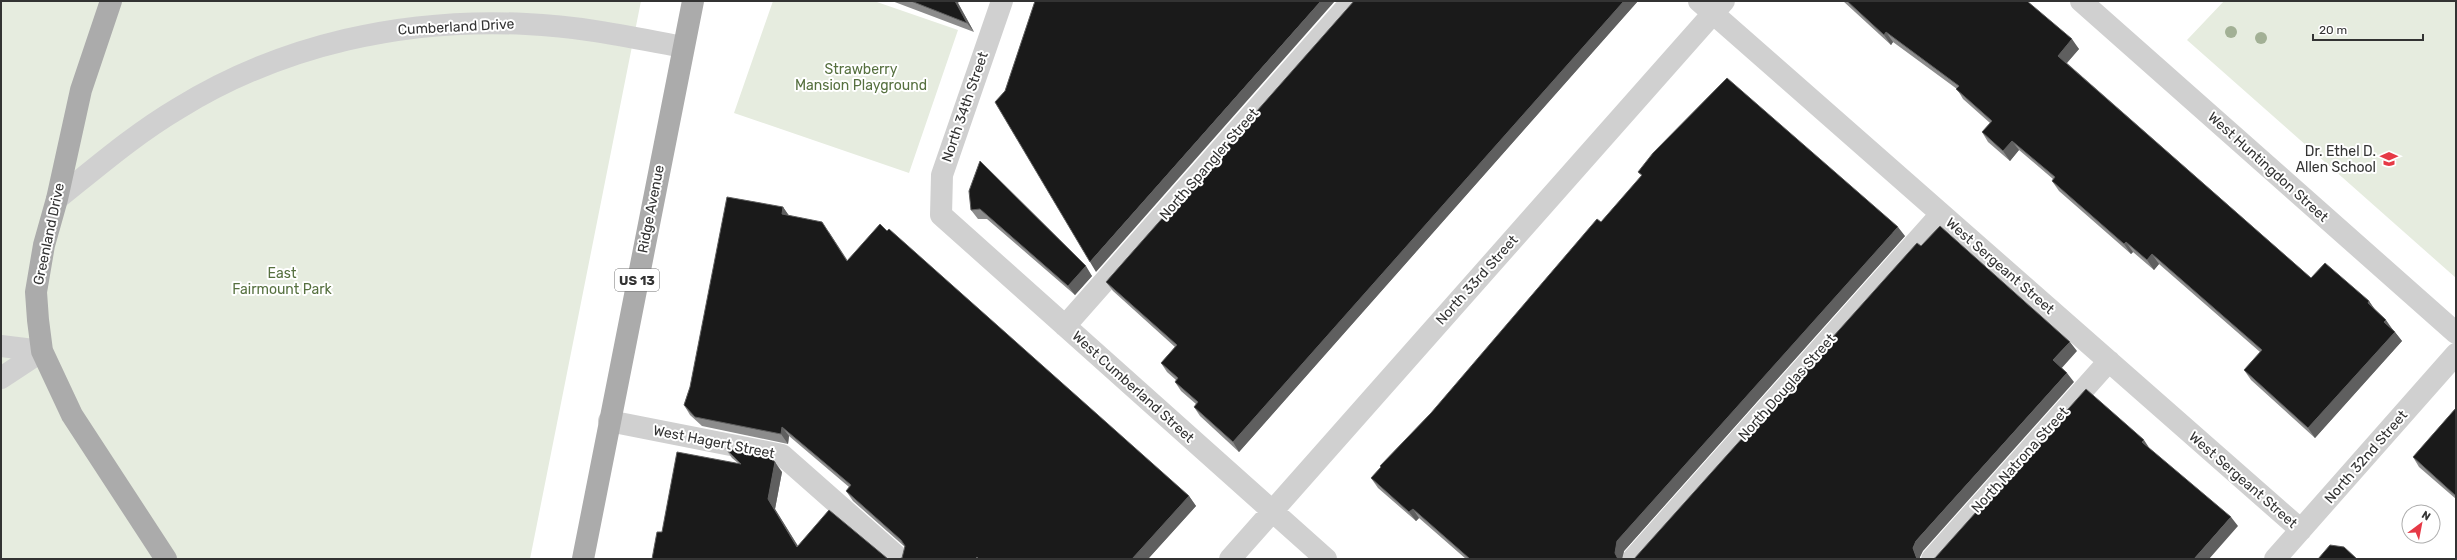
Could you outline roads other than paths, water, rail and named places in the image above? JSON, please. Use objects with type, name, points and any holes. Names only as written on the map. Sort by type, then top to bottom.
[{"type":"main road","name":"Greenland Drive","points":[[111,1],[81,90],[57,199],[44,245],[36,292],[42,351],[72,415],[166,559]]},
{"type":"main road","name":"Ridge Avenue","points":[[583,559],[693,1]]},
{"type":"street","name":"North 34th Street","points":[[941,215],[942,175],[1002,1]]},
{"type":"street","name":"North Spangler Street","points":[[1066,326],[1352,1]]},
{"type":"street","name":"West Huntingdon Street","points":[[2081,1],[2456,333]]},
{"type":"street","name":"West Sergeant Street","points":[[1712,5],[1941,214],[2301,530]]},
{"type":"street","name":"North 33rd Street","points":[[1230,559],[1712,5]]},
{"type":"street","name":"Cumberland Drive","points":[[57,199],[136,136],[214,88],[305,50],[351,38],[396,29],[486,23],[568,28],[683,47]]},
{"type":"street","name":"North Douglas Street","points":[[1633,559],[1941,214]]},
{"type":"street","name":"West Cumberland Street","points":[[941,215],[1326,559]]},
{"type":"street","points":[[1,346],[42,351]]},
{"type":"street","points":[[1,378],[42,351]]},
{"type":"street","name":"North 32nd Street","points":[[2275,559],[2456,354]]},
{"type":"street","name":"North Natrona Street","points":[[1932,559],[2109,362]]},
{"type":"street","name":"West Hagert Street","points":[[609,421],[782,455],[900,559]]},
{"type":"place","name":"Dr. Ethel D. Allen School","points":[[2389,159]]},
{"type":"park label","name":"Strawberry Mansion Playground","points":[[861,78]]},
{"type":"park label","name":"East Fairmount Park","points":[[282,282]]}]
